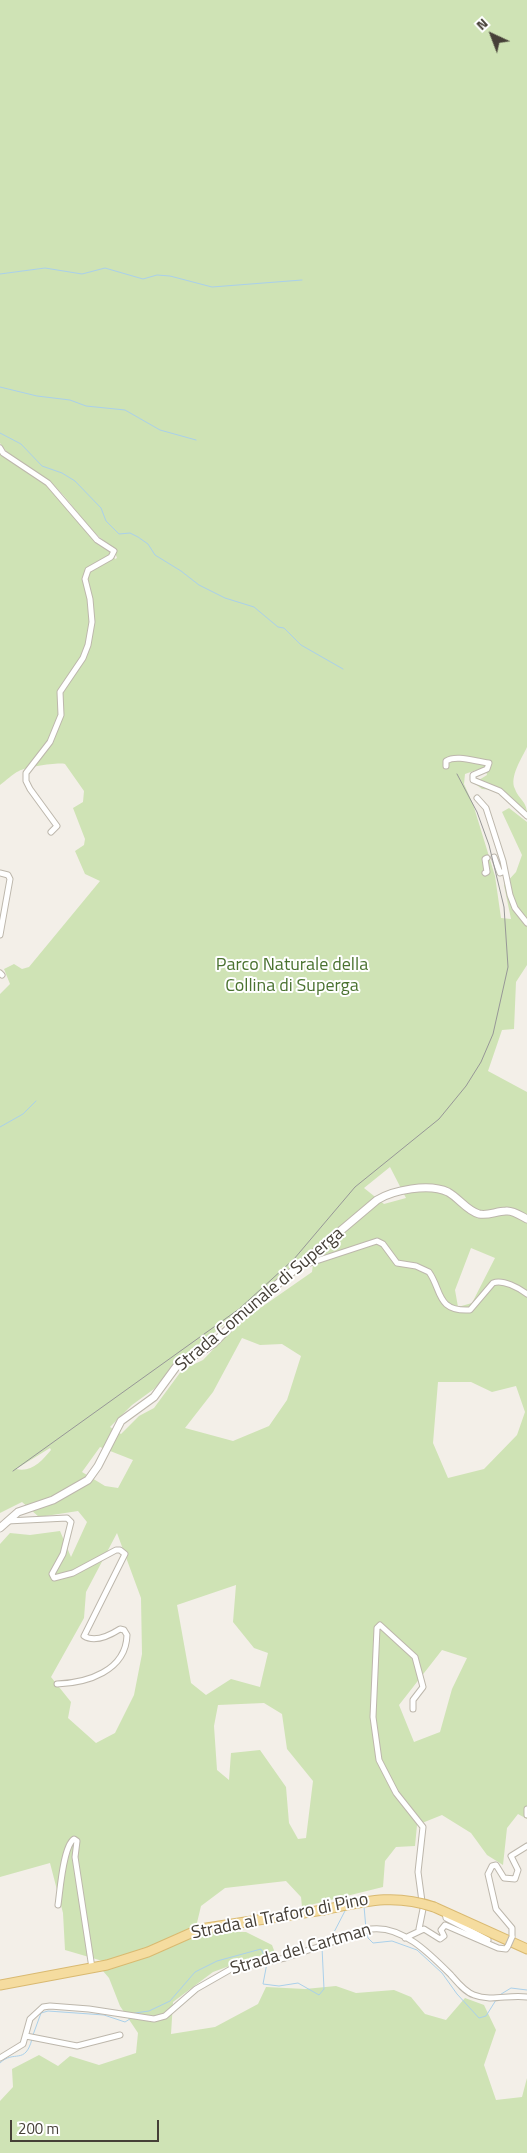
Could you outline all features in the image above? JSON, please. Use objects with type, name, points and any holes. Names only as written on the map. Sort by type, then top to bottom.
[{"type":"main road","name":"Strada al Traforo di Pino","points":[[0,1985],[92,1968],[148,1952],[200,1929],[323,1910],[369,1900],[394,1898],[417,1901],[434,1907],[527,1949]]},
{"type":"street","points":[[0,448],[4,453],[48,483],[97,540],[114,552],[111,557],[88,570],[85,579],[92,608],[92,632],[83,658],[60,692],[61,715],[50,742],[26,773],[26,781],[30,789],[57,826],[51,832]]},
{"type":"street","points":[[446,766],[446,761],[449,759],[459,758],[489,763],[487,769],[473,775],[473,780],[500,791],[527,816]]},
{"type":"street","points":[[477,798],[486,808],[515,908],[527,922]]},
{"type":"street","points":[[494,857],[500,873],[505,870]]},
{"type":"street","points":[[485,873],[487,872],[485,859],[487,858]]},
{"type":"street","points":[[0,873],[8,875],[10,879],[0,934]]},
{"type":"street","name":"Strada Comunale di Superga","points":[[2,1525],[18,1512],[65,1495],[88,1480],[98,1466],[121,1421],[154,1397],[183,1362],[213,1344],[248,1309],[376,1200],[387,1194],[425,1188],[436,1189],[447,1192],[478,1214],[486,1215],[506,1211],[527,1219]]},
{"type":"street","points":[[300,1266],[377,1241],[383,1244],[397,1263],[416,1266],[430,1272],[440,1298],[455,1308],[470,1310],[493,1283],[498,1281],[512,1285],[527,1294]]},
{"type":"street","name":"Strada Comunale di Superga","points":[[2,1525],[53,1518],[67,1518],[71,1522],[63,1554],[52,1574],[54,1578],[73,1574],[116,1550],[120,1550],[124,1554],[84,1636],[89,1639],[103,1638],[120,1629],[124,1630],[127,1635],[125,1649],[116,1663],[93,1679],[79,1683],[57,1684]]},
{"type":"street","points":[[413,1709],[413,1700],[422,1686],[418,1662],[380,1625],[377,1628],[374,1670],[373,1726],[381,1764],[398,1796],[423,1827],[418,1872],[423,1909],[419,1929]]},
{"type":"street","points":[[527,1809],[527,1815]]},
{"type":"street","points":[[58,1905],[66,1854],[70,1842],[74,1839],[77,1841],[75,1857],[92,1968]]},
{"type":"street","points":[[405,1938],[419,1929],[424,1929],[440,1939],[444,1936],[441,1928],[447,1925],[498,1948],[506,1949],[512,1937],[512,1928],[496,1909],[488,1874],[492,1866],[496,1865],[504,1878],[515,1879],[518,1870],[511,1856],[527,1846]]},
{"type":"street","points":[[444,1912],[446,1918],[480,1934],[498,1948]]},
{"type":"street","name":"Strada del Cartman","points":[[27,2036],[30,2019],[43,2007],[109,2011],[154,2020],[165,2016],[196,1989],[217,1975],[313,1949],[371,1928],[384,1927],[405,1938],[434,1958],[472,1995],[502,1999],[527,1997]]},
{"type":"street","points":[[0,2058],[23,2044],[27,2036],[77,2046],[120,2035]]},
{"type":"green space","name":"Parco Naturale della Collina di Superga","points":[[0,0],[527,0],[527,747],[515,773],[514,784],[517,793],[526,806],[527,814],[494,790],[482,789],[474,783],[487,775],[485,767],[465,774],[464,784],[473,804],[495,876],[501,918],[511,919],[504,885],[516,872],[522,855],[502,812],[509,808],[527,822],[527,965],[516,982],[514,1029],[502,1030],[488,1071],[527,1092],[527,1819],[518,1814],[507,1828],[503,1865],[487,1855],[471,1833],[442,1815],[417,1825],[415,1846],[396,1847],[385,1861],[383,1887],[302,1907],[301,1897],[286,1881],[225,1888],[201,1906],[196,1927],[165,1941],[106,1962],[65,1950],[63,1913],[50,1863],[0,1877],[0,1544],[10,1533],[30,1535],[60,1531],[71,1557],[87,1522],[78,1511],[39,1517],[22,1502],[0,1513],[0,994],[10,984],[4,969],[14,964],[22,969],[29,967],[100,881],[85,874],[75,851],[84,845],[85,839],[73,808],[83,802],[84,791],[65,764],[49,764],[23,769],[0,785],[0,452],[46,485],[110,550],[115,559],[117,558],[113,547],[95,533],[58,489],[43,476],[10,455],[0,443]],"holes":[[[390,1167],[406,1198],[384,1204],[364,1188]],[[471,1248],[495,1258],[472,1303],[458,1307],[455,1290]],[[315,1249],[312,1272],[256,1311],[228,1334],[203,1360],[182,1370],[154,1408],[139,1416],[121,1434],[110,1427],[132,1405],[154,1389],[174,1366]],[[242,1338],[260,1345],[282,1344],[301,1356],[287,1400],[269,1426],[233,1441],[185,1428],[213,1392]],[[438,1382],[471,1382],[492,1392],[516,1386],[525,1412],[517,1435],[484,1469],[448,1478],[433,1443]],[[100,1447],[133,1460],[118,1488],[105,1486],[82,1472]],[[50,1448],[51,1450],[36,1465],[21,1470],[16,1469]],[[117,1533],[141,1598],[142,1654],[134,1695],[115,1733],[96,1743],[68,1718],[71,1702],[51,1677],[84,1618],[86,1592]],[[236,1585],[233,1622],[254,1648],[268,1653],[260,1687],[231,1679],[206,1695],[191,1683],[177,1605]],[[442,1650],[467,1658],[452,1689],[440,1732],[414,1742],[399,1705]],[[264,1703],[282,1714],[287,1749],[313,1781],[306,1838],[298,1839],[289,1823],[286,1787],[260,1750],[231,1753],[229,1780],[217,1770],[214,1726],[218,1705]]]},
{"type":"green space","points":[[206,1932],[246,1932],[272,1945],[275,1953],[254,1957],[213,1972],[173,2002],[171,2034],[215,2027],[258,2004],[266,1987],[305,1989],[336,1986],[356,1993],[394,1990],[411,1997],[425,2014],[446,2020],[465,1998],[484,2005],[496,2030],[484,2065],[496,2100],[522,2097],[527,2078],[527,2153],[0,2153],[0,2101],[13,2087],[12,2069],[39,2055],[58,2066],[70,2056],[99,2065],[136,2053],[138,2033],[120,2006],[109,1978],[103,1971],[145,1958]]},
{"type":"waterway","points":[[0,274],[45,268],[82,274],[105,268],[143,279],[157,275],[170,276],[212,287],[302,280]]},
{"type":"waterway","points":[[0,387],[37,396],[70,400],[86,406],[125,410],[160,430],[196,440]]},
{"type":"waterway","points":[[0,433],[21,444],[42,466],[62,473],[75,481],[101,508],[106,521],[119,534],[130,533],[138,537],[148,544],[155,555],[199,585],[225,598],[254,607],[278,627],[284,628],[301,645],[343,669]]},
{"type":"waterway","points":[[0,1127],[23,1114],[36,1101]]},
{"type":"waterway","points":[[364,1906],[366,1929]]},
{"type":"waterway","points":[[322,1943],[331,1938],[346,1909]]},
{"type":"waterway","points":[[367,1933],[368,1938],[373,1943],[392,1941],[417,1950],[442,1973],[457,1994],[479,2018],[486,2016],[496,2000]]},
{"type":"waterway","points":[[267,1963],[263,1984],[279,1986],[298,1983],[319,1995],[324,1989],[322,1947]]},
{"type":"waterway","points":[[135,2013],[149,2011],[170,2001],[195,1972],[217,1961],[261,1949],[266,1959]]},
{"type":"waterway","points":[[498,1996],[511,1988],[527,1990]]},
{"type":"waterway","points":[[33,2035],[41,2013],[48,2011],[104,2015],[125,2022],[133,2017]]},
{"type":"waterway","points":[[0,2063],[10,2057],[22,2055],[26,2052],[32,2039]]},
{"type":"tram line","points":[[13,1471],[239,1309],[294,1259],[355,1187],[439,1119],[466,1086],[481,1062],[493,1034],[508,967],[504,907],[489,845],[477,812],[457,774]]}]
